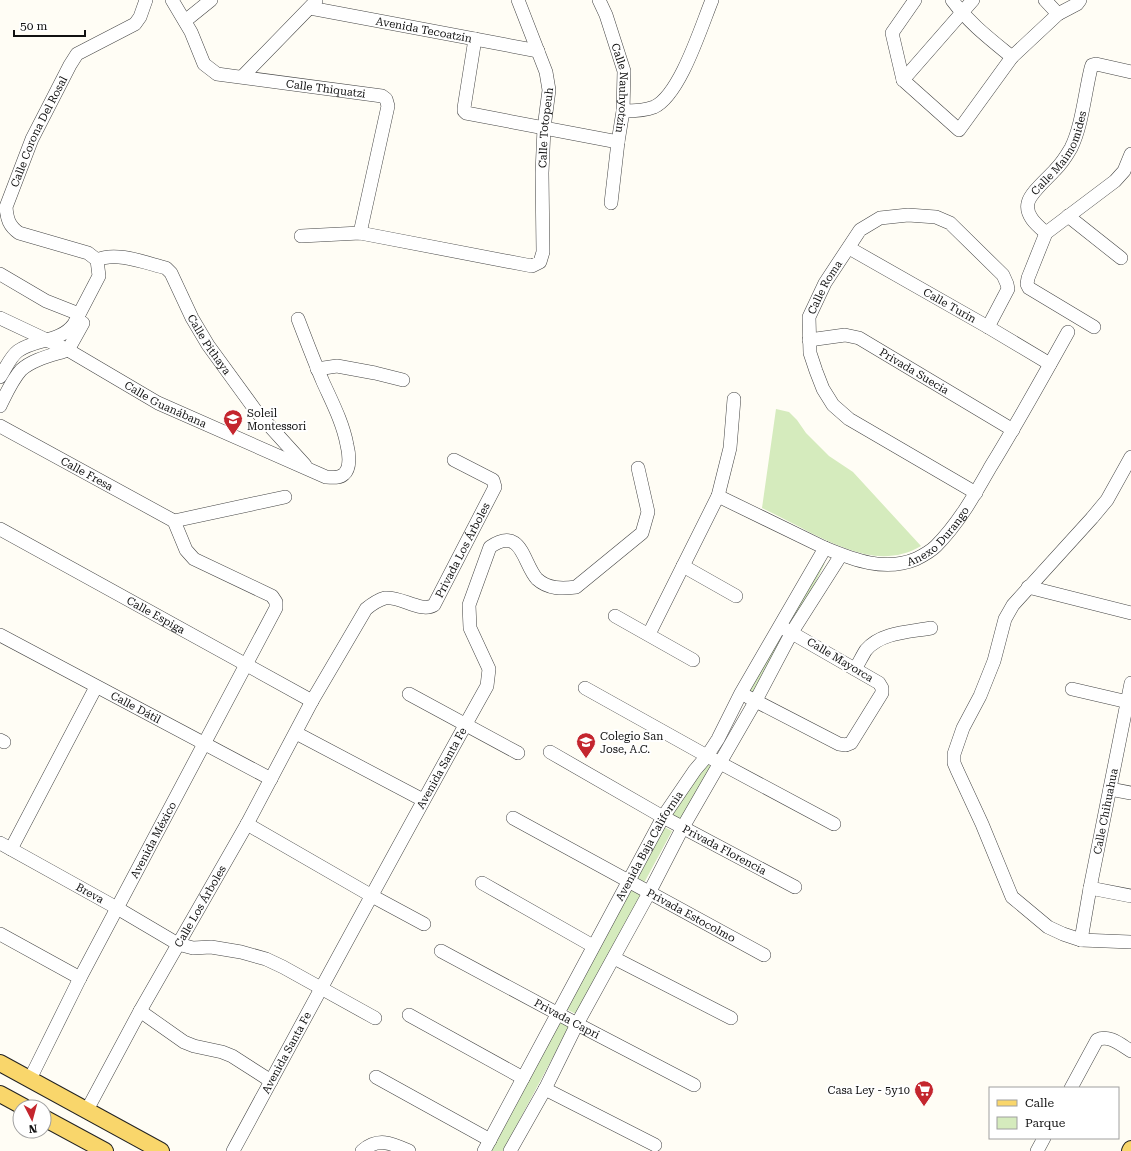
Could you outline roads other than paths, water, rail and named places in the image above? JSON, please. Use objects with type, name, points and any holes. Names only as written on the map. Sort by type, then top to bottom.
[{"type":"main road","points":[[0,1063],[87,1110],[156,1150]]},
{"type":"main road","points":[[0,1094],[12,1100]]},
{"type":"main road","points":[[52,1122],[105,1151]]},
{"type":"street","name":"Calle Corona Del Rosal","points":[[97,260],[88,253],[19,233],[12,228],[7,218],[6,207],[32,139],[77,54],[134,24],[140,17],[146,0]]},
{"type":"street","name":"Calle Thiquatzi","points":[[172,0],[186,21],[204,64],[218,74],[243,76],[382,96],[386,99],[388,106],[360,233]]},
{"type":"street","points":[[186,21],[211,0]]},
{"type":"street","name":"Calle Totopeuh","points":[[360,233],[532,266],[540,262],[542,252],[542,173],[544,128],[549,90],[546,72],[518,0]]},
{"type":"street","name":"Calle Nauhyotzin","points":[[599,0],[606,15],[624,71],[623,112],[611,203]]},
{"type":"street","points":[[623,112],[654,107],[666,99],[684,68],[712,0]]},
{"type":"street","points":[[915,0],[892,33],[903,80],[959,130],[1012,57],[1058,14],[1078,4],[1080,0]]},
{"type":"street","points":[[952,0],[974,26],[1012,57]]},
{"type":"street","points":[[903,80],[973,0]]},
{"type":"street","points":[[1045,0],[1058,14]]},
{"type":"street","points":[[243,76],[313,4]]},
{"type":"street","name":"Avenida Tecoatzin","points":[[313,4],[538,51]]},
{"type":"street","points":[[475,39],[464,111],[466,113],[618,142]]},
{"type":"street","name":"Calle Maimomides","points":[[1046,233],[1034,222],[1028,211],[1028,202],[1034,193],[1056,169],[1071,148],[1078,129],[1092,64],[1131,72]]},
{"type":"street","points":[[1094,327],[1029,288],[1027,284],[1028,278],[1046,233],[1116,180],[1128,173],[1131,154]]},
{"type":"street","name":"Calle Roma","points":[[976,492],[849,419],[833,405],[823,389],[810,353],[809,317],[825,283],[860,230],[880,218],[908,215],[936,217],[950,223],[1003,275],[1008,284],[1008,289],[988,327]]},
{"type":"street","points":[[1068,216],[1122,258]]},
{"type":"street","points":[[301,236],[360,233]]},
{"type":"street","name":"Calle Turin","points":[[848,248],[988,327],[1050,364]]},
{"type":"street","name":"Calle Pithaya","points":[[97,260],[110,256],[122,257],[166,268],[171,273],[192,318],[208,344],[256,411],[309,469]]},
{"type":"street","points":[[0,376],[12,357],[18,351],[69,331],[99,276],[97,260]]},
{"type":"street","points":[[0,274],[46,301],[79,314]]},
{"type":"street","points":[[0,406],[14,379],[21,370],[32,363],[68,350],[87,313],[89,295]]},
{"type":"street","name":"Calle Guanábana","points":[[0,318],[68,350],[158,404],[326,477],[336,478],[344,475],[348,468],[349,457],[347,445],[339,418],[317,369],[298,319]]},
{"type":"street","points":[[13,325],[18,338],[18,351]]},
{"type":"street","name":"Anexo Durango","points":[[718,496],[825,548],[872,565],[894,564],[915,559],[935,547],[956,523],[1013,430],[1068,332]]},
{"type":"street","name":"Privada Suecia","points":[[809,340],[845,335],[859,338],[1013,430]]},
{"type":"street","points":[[317,369],[337,366],[403,380]]},
{"type":"street","points":[[649,634],[718,496],[730,448],[734,399]]},
{"type":"street","name":"Calle Fresa","points":[[0,426],[174,521]]},
{"type":"street","points":[[1131,457],[1106,500],[1087,524],[1013,605],[1005,619],[994,661],[980,696],[963,728],[954,754],[954,762],[982,824],[1012,897],[1048,927],[1063,934],[1081,940],[1131,942]]},
{"type":"street","name":"Privada Los Árboles","points":[[312,701],[366,609],[374,602],[387,598],[397,598],[424,608],[430,608],[434,605],[495,487],[493,480],[454,460]]},
{"type":"street","name":"Avenida Santa Fe","points":[[233,1151],[423,800],[487,686],[489,669],[470,628],[468,605],[490,547],[497,542],[513,542],[519,547],[537,578],[548,585],[562,589],[576,587],[642,532],[648,512],[638,468]]},
{"type":"street","points":[[174,521],[285,497]]},
{"type":"street","name":"Avenida México","points":[[30,1079],[80,978],[247,666],[276,608],[276,602],[272,596],[194,559],[186,550],[174,521]]},
{"type":"street","name":"Calle Espiga","points":[[0,528],[312,701]]},
{"type":"street","name":"Avenida Baja California","points":[[487,1146],[663,817],[695,770],[707,756],[726,726],[741,693],[825,548]]},
{"type":"street","name":"Avenida Baja California","points":[[510,1151],[545,1089],[577,1024],[649,893],[683,827],[755,702],[792,632],[841,555]]},
{"type":"street","points":[[683,566],[736,596]]},
{"type":"street","points":[[1028,587],[1131,613]]},
{"type":"street","points":[[615,616],[693,660]]},
{"type":"street","name":"Calle Mayorca","points":[[741,693],[755,702],[839,744],[846,745],[851,743],[882,693],[882,688],[879,684],[792,632],[779,626]]},
{"type":"street","points":[[855,669],[866,650],[878,640],[890,635],[931,628]]},
{"type":"street","name":"Calle Dátil","points":[[0,635],[271,779]]},
{"type":"street","name":"Calle Chihuahua","points":[[1081,940],[1131,683]]},
{"type":"street","points":[[5,846],[96,687]]},
{"type":"street","points":[[585,688],[834,824]]},
{"type":"street","points":[[1072,689],[1128,702]]},
{"type":"street","points":[[409,694],[518,753]]},
{"type":"street","name":"Calle Los Árboles","points":[[87,1110],[140,1011],[247,824],[312,701]]},
{"type":"street","points":[[296,733],[423,800]]},
{"type":"street","name":"Privada Florencia","points":[[550,752],[663,817],[795,887]]},
{"type":"street","points":[[1110,788],[1131,793]]},
{"type":"street","name":"Privada Estocolmo","points":[[513,818],[764,955]]},
{"type":"street","points":[[247,824],[372,896],[424,924]]},
{"type":"street","name":"Breva","points":[[5,846],[117,908],[178,944],[193,948],[211,947],[241,952],[266,959],[375,1018]]},
{"type":"street","points":[[482,883],[593,946]]},
{"type":"street","points":[[1090,888],[1131,896]]},
{"type":"street","points":[[0,934],[80,978]]},
{"type":"street","name":"Privada Capri","points":[[441,951],[694,1085]]},
{"type":"street","points":[[614,958],[731,1018]]},
{"type":"street","points":[[140,1011],[184,1042],[232,1056],[271,1081]]},
{"type":"street","points":[[409,1015],[524,1078]]},
{"type":"street","points":[[1072,1087],[1097,1040],[1108,1038],[1131,1051]]},
{"type":"street","points":[[376,1077],[487,1146]]},
{"type":"street","points":[[545,1089],[655,1145]]},
{"type":"street","points":[[1037,1151],[1043,1139]]},
{"type":"street","points":[[362,1151],[368,1145],[380,1142],[393,1144],[408,1151]]},
{"type":"place","name":"Soleil Montessori","points":[[233,436]]},
{"type":"place","name":"Colegio San Jose, A.C.","points":[[586,759]]},
{"type":"place","name":"Casa Ley - 5y10","points":[[924,1107]]}]
